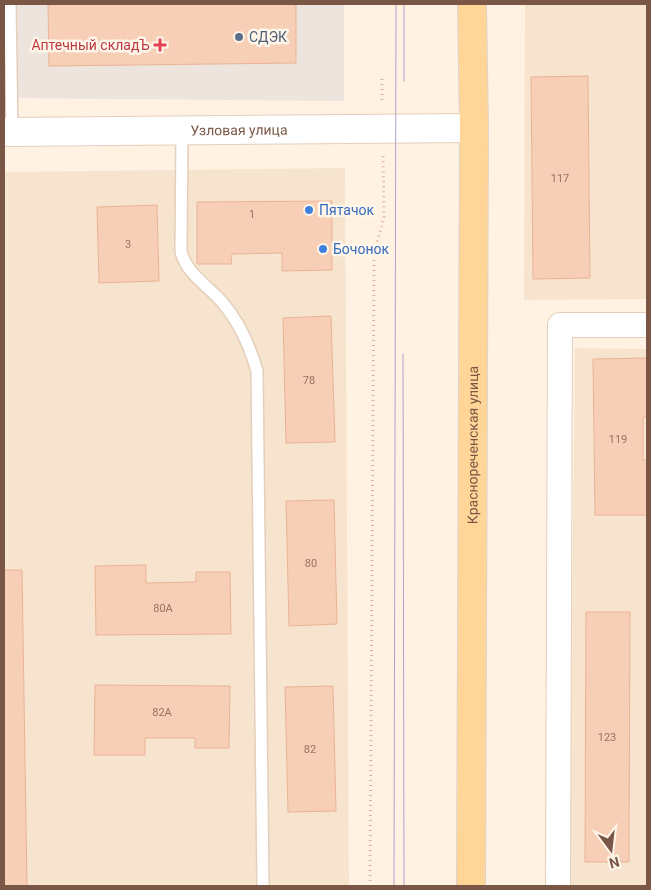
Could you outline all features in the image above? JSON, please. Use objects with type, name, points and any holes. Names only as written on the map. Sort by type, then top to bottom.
[{"type":"main road","name":"Краснореченская улица","points":[[471,886],[474,128],[472,4]]},
{"type":"street","name":"Узловая улица","points":[[8,132],[474,128]]},
{"type":"street","points":[[558,886],[560,325],[647,325]]},
{"type":"lane","points":[[8,132],[10,4]]},
{"type":"lane","points":[[182,130],[181,252],[184,265],[223,303],[249,343],[257,371],[263,886]]},
{"type":"path","points":[[370,886],[374,254],[384,217],[382,79]]},
{"type":"shaded area","points":[[4,4],[344,4],[344,101],[4,98]]},
{"type":"shaded area","points":[[525,4],[647,4],[647,299],[524,300]]},
{"type":"shaded area","points":[[345,168],[349,886],[4,886],[4,172]]},
{"type":"shaded area","points":[[575,348],[647,349],[647,886],[569,886]]},
{"type":"building","points":[[48,4],[296,4],[296,63],[49,66]]},
{"type":"building","points":[[588,76],[590,278],[533,279],[531,77]]},
{"type":"building","points":[[332,201],[332,270],[282,271],[282,253],[232,254],[231,264],[197,264],[197,202]]},
{"type":"building","points":[[157,205],[159,281],[99,283],[97,207]]},
{"type":"building","points":[[331,316],[335,442],[286,443],[283,318]]},
{"type":"building","points":[[647,358],[647,417],[643,417],[643,460],[647,460],[647,515],[595,515],[593,359]]},
{"type":"building","points":[[334,500],[337,624],[289,626],[286,501]]},
{"type":"building","points":[[146,565],[146,583],[196,582],[196,572],[230,572],[231,634],[96,635],[95,566]]},
{"type":"building","points":[[4,570],[22,570],[27,886],[4,886]]},
{"type":"building","points":[[586,612],[630,612],[629,862],[585,862]]},
{"type":"building","points":[[95,685],[230,686],[229,748],[195,748],[195,738],[145,738],[145,755],[94,755]]},
{"type":"building","points":[[333,686],[336,811],[288,812],[285,687]]},
{"type":"tram line","points":[[394,886],[396,4]]},
{"type":"tram line","points":[[404,4],[404,81]]},
{"type":"tram line","points":[[403,354],[404,886]]},
{"type":"place","name":"СДЭК","points":[[239,37]]},
{"type":"place","name":"Аптечный складЪ","points":[[160,45]]},
{"type":"place","name":"Пятачок","points":[[309,210]]},
{"type":"place","name":"Бочонок","points":[[323,249]]}]
